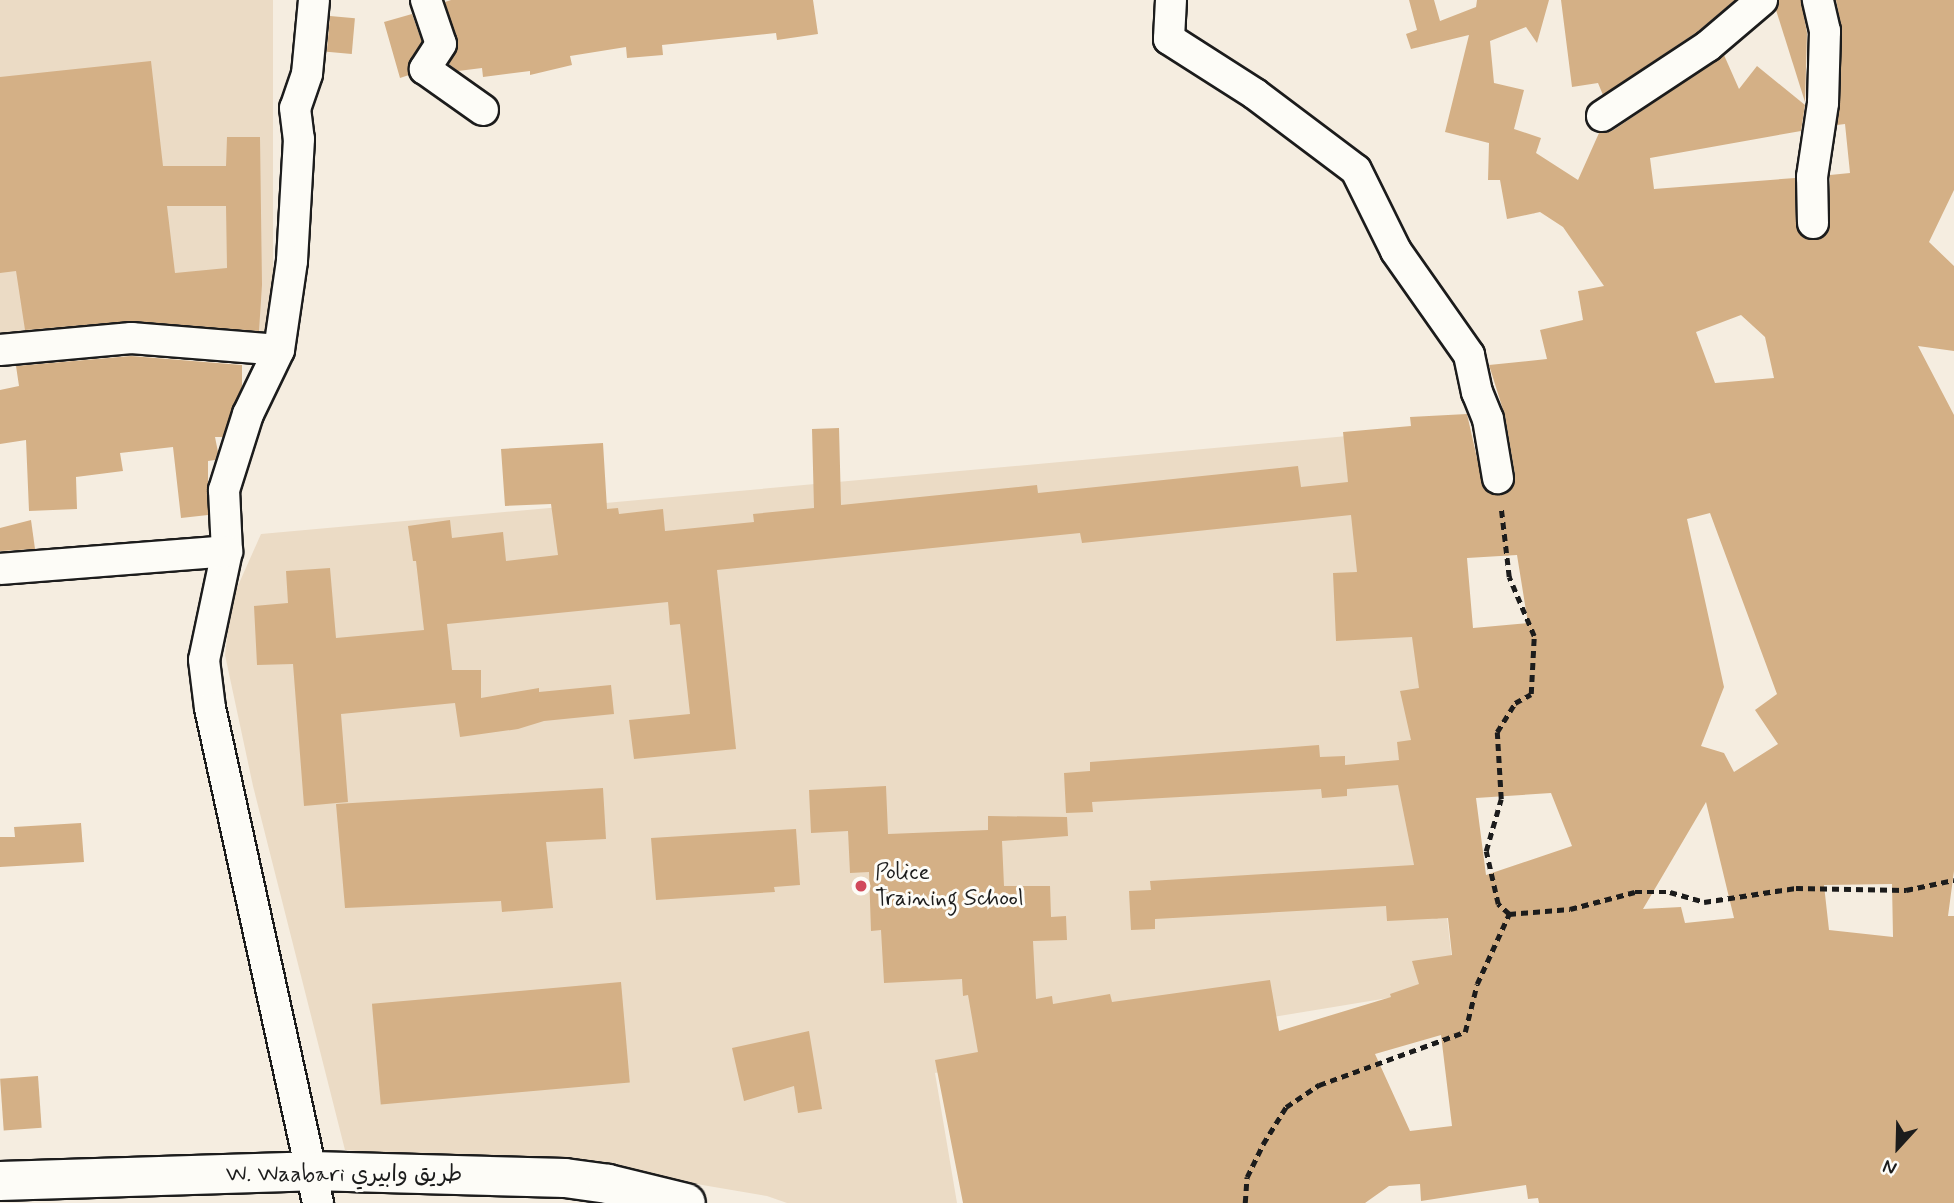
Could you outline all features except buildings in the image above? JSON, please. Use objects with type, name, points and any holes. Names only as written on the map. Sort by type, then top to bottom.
[{"type":"main road","name":"W. Waabari طريق وابيري","points":[[0,1181],[315,1187],[565,1178],[608,1184],[686,1203]]},
{"type":"street","points":[[314,0],[307,74],[295,108],[299,139],[292,261],[279,350],[248,414],[224,489],[227,551],[204,660],[210,708],[315,1187]]},
{"type":"street","points":[[426,0],[441,44],[425,69],[483,110]]},
{"type":"street","points":[[1171,0],[1169,39],[1255,94],[1356,170],[1396,251],[1469,355],[1477,392],[1488,419],[1498,478]]},
{"type":"street","points":[[1602,116],[1709,47],[1762,0]]},
{"type":"street","points":[[1813,223],[1812,177],[1823,103],[1825,31],[1818,0]]},
{"type":"street","points":[[0,350],[131,338],[279,350]]},
{"type":"street","points":[[0,569],[227,551]]},
{"type":"path","points":[[1498,478],[1509,577],[1534,636],[1531,694],[1514,703],[1497,732],[1501,799],[1486,851],[1498,904],[1510,914],[1570,909],[1635,892],[1670,892],[1704,902],[1796,888],[1906,890],[1954,880]]},
{"type":"path","points":[[1245,1203],[1247,1177],[1286,1107],[1319,1085],[1465,1032],[1477,984],[1510,914]]},
{"type":"shaded area","points":[[0,0],[273,0],[273,335],[0,335]]},
{"type":"shaded area","name":"Police Training School","points":[[1392,432],[1455,987],[935,1073],[957,1203],[787,1203],[767,1196],[632,1173],[345,1150],[253,786],[225,655],[232,599],[261,534]]},
{"type":"place","name":"Police Training School","points":[[861,886]]}]
